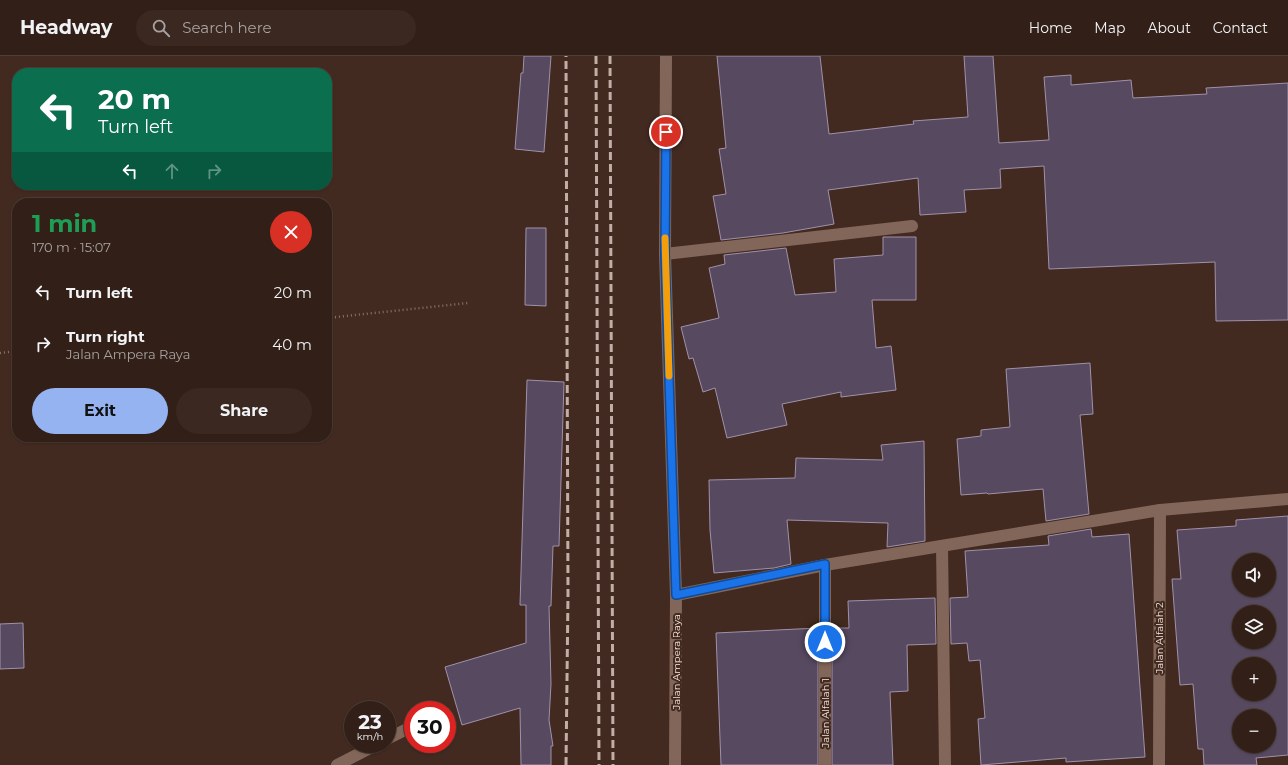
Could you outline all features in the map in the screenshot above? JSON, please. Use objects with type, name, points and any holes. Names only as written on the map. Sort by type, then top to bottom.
[{"type":"street","name":"Jalan Ampera Raya","points":[[666,56],[665,254],[676,595],[675,765]]},
{"type":"street","points":[[665,254],[912,226]]},
{"type":"street","points":[[676,595],[825,564],[1160,510],[1288,499]]},
{"type":"street","name":"Jalan Alfalah 2","points":[[1159,765],[1160,510]]},
{"type":"street","points":[[942,546],[946,765]]},
{"type":"street","name":"Jalan Alfalah 1","points":[[825,564],[825,765]]},
{"type":"street","points":[[337,765],[360,753]]},
{"type":"path","points":[[332,317],[468,302]]},
{"type":"path","points":[[0,353],[12,352]]},
{"type":"building","points":[[524,56],[551,56],[544,152],[515,149],[521,73],[523,73]]},
{"type":"building","points":[[717,56],[820,56],[829,134],[914,124],[913,121],[968,117],[964,56],[993,56],[999,143],[1049,140],[1044,77],[1071,75],[1071,85],[1131,80],[1133,98],[1207,94],[1206,88],[1288,83],[1288,320],[1216,321],[1215,262],[1049,269],[1044,166],[1000,169],[1001,188],[964,190],[966,212],[920,215],[918,178],[828,190],[834,224],[783,233],[721,240],[713,196],[726,194],[719,149],[726,148]]},
{"type":"building","points":[[526,228],[546,228],[546,306],[525,305]]},
{"type":"building","points":[[883,237],[916,237],[916,300],[872,300],[876,348],[891,346],[896,390],[841,397],[841,392],[782,404],[787,425],[727,438],[715,388],[703,392],[693,358],[689,359],[681,327],[719,318],[709,268],[725,264],[724,255],[786,248],[795,295],[836,292],[834,259],[883,255]]},
{"type":"building","points":[[1090,363],[1093,414],[1080,415],[1089,514],[1046,521],[1043,489],[961,495],[957,439],[981,436],[981,430],[1010,427],[1006,369]]},
{"type":"building","points":[[527,380],[564,382],[559,546],[553,546],[551,606],[549,606],[551,684],[549,720],[553,746],[551,746],[551,765],[521,765],[520,708],[462,725],[445,667],[526,643],[526,605],[520,605]]},
{"type":"building","points":[[924,441],[925,541],[887,547],[888,523],[787,520],[791,564],[774,568],[714,573],[710,530],[709,480],[795,478],[796,458],[883,460],[881,445]]},
{"type":"building","points":[[1288,516],[1288,755],[1256,758],[1257,765],[1204,765],[1203,749],[1198,749],[1193,684],[1180,685],[1172,579],[1181,579],[1177,530],[1236,526],[1236,520]]},
{"type":"building","points":[[1091,529],[1092,537],[1129,534],[1145,757],[1066,762],[1066,758],[981,765],[978,719],[985,718],[980,660],[969,661],[967,643],[951,644],[950,598],[968,597],[965,551],[1049,545],[1048,536]]},
{"type":"building","points":[[935,598],[936,644],[907,645],[908,691],[890,692],[893,765],[832,765],[832,628],[849,628],[848,601]]},
{"type":"building","points":[[23,623],[24,668],[0,669],[0,624]]},
{"type":"building","points":[[818,628],[818,765],[721,765],[716,633]]},
{"type":"railway","points":[[566,56],[568,594],[566,765]]},
{"type":"railway","points":[[596,56],[599,765]]},
{"type":"railway","points":[[610,56],[613,765]]},
{"type":"slow traffic","points":[[665,238],[669,376]]},
{"type":"route","points":[[666,132],[665,254],[676,595],[825,564],[825,642]]}]
